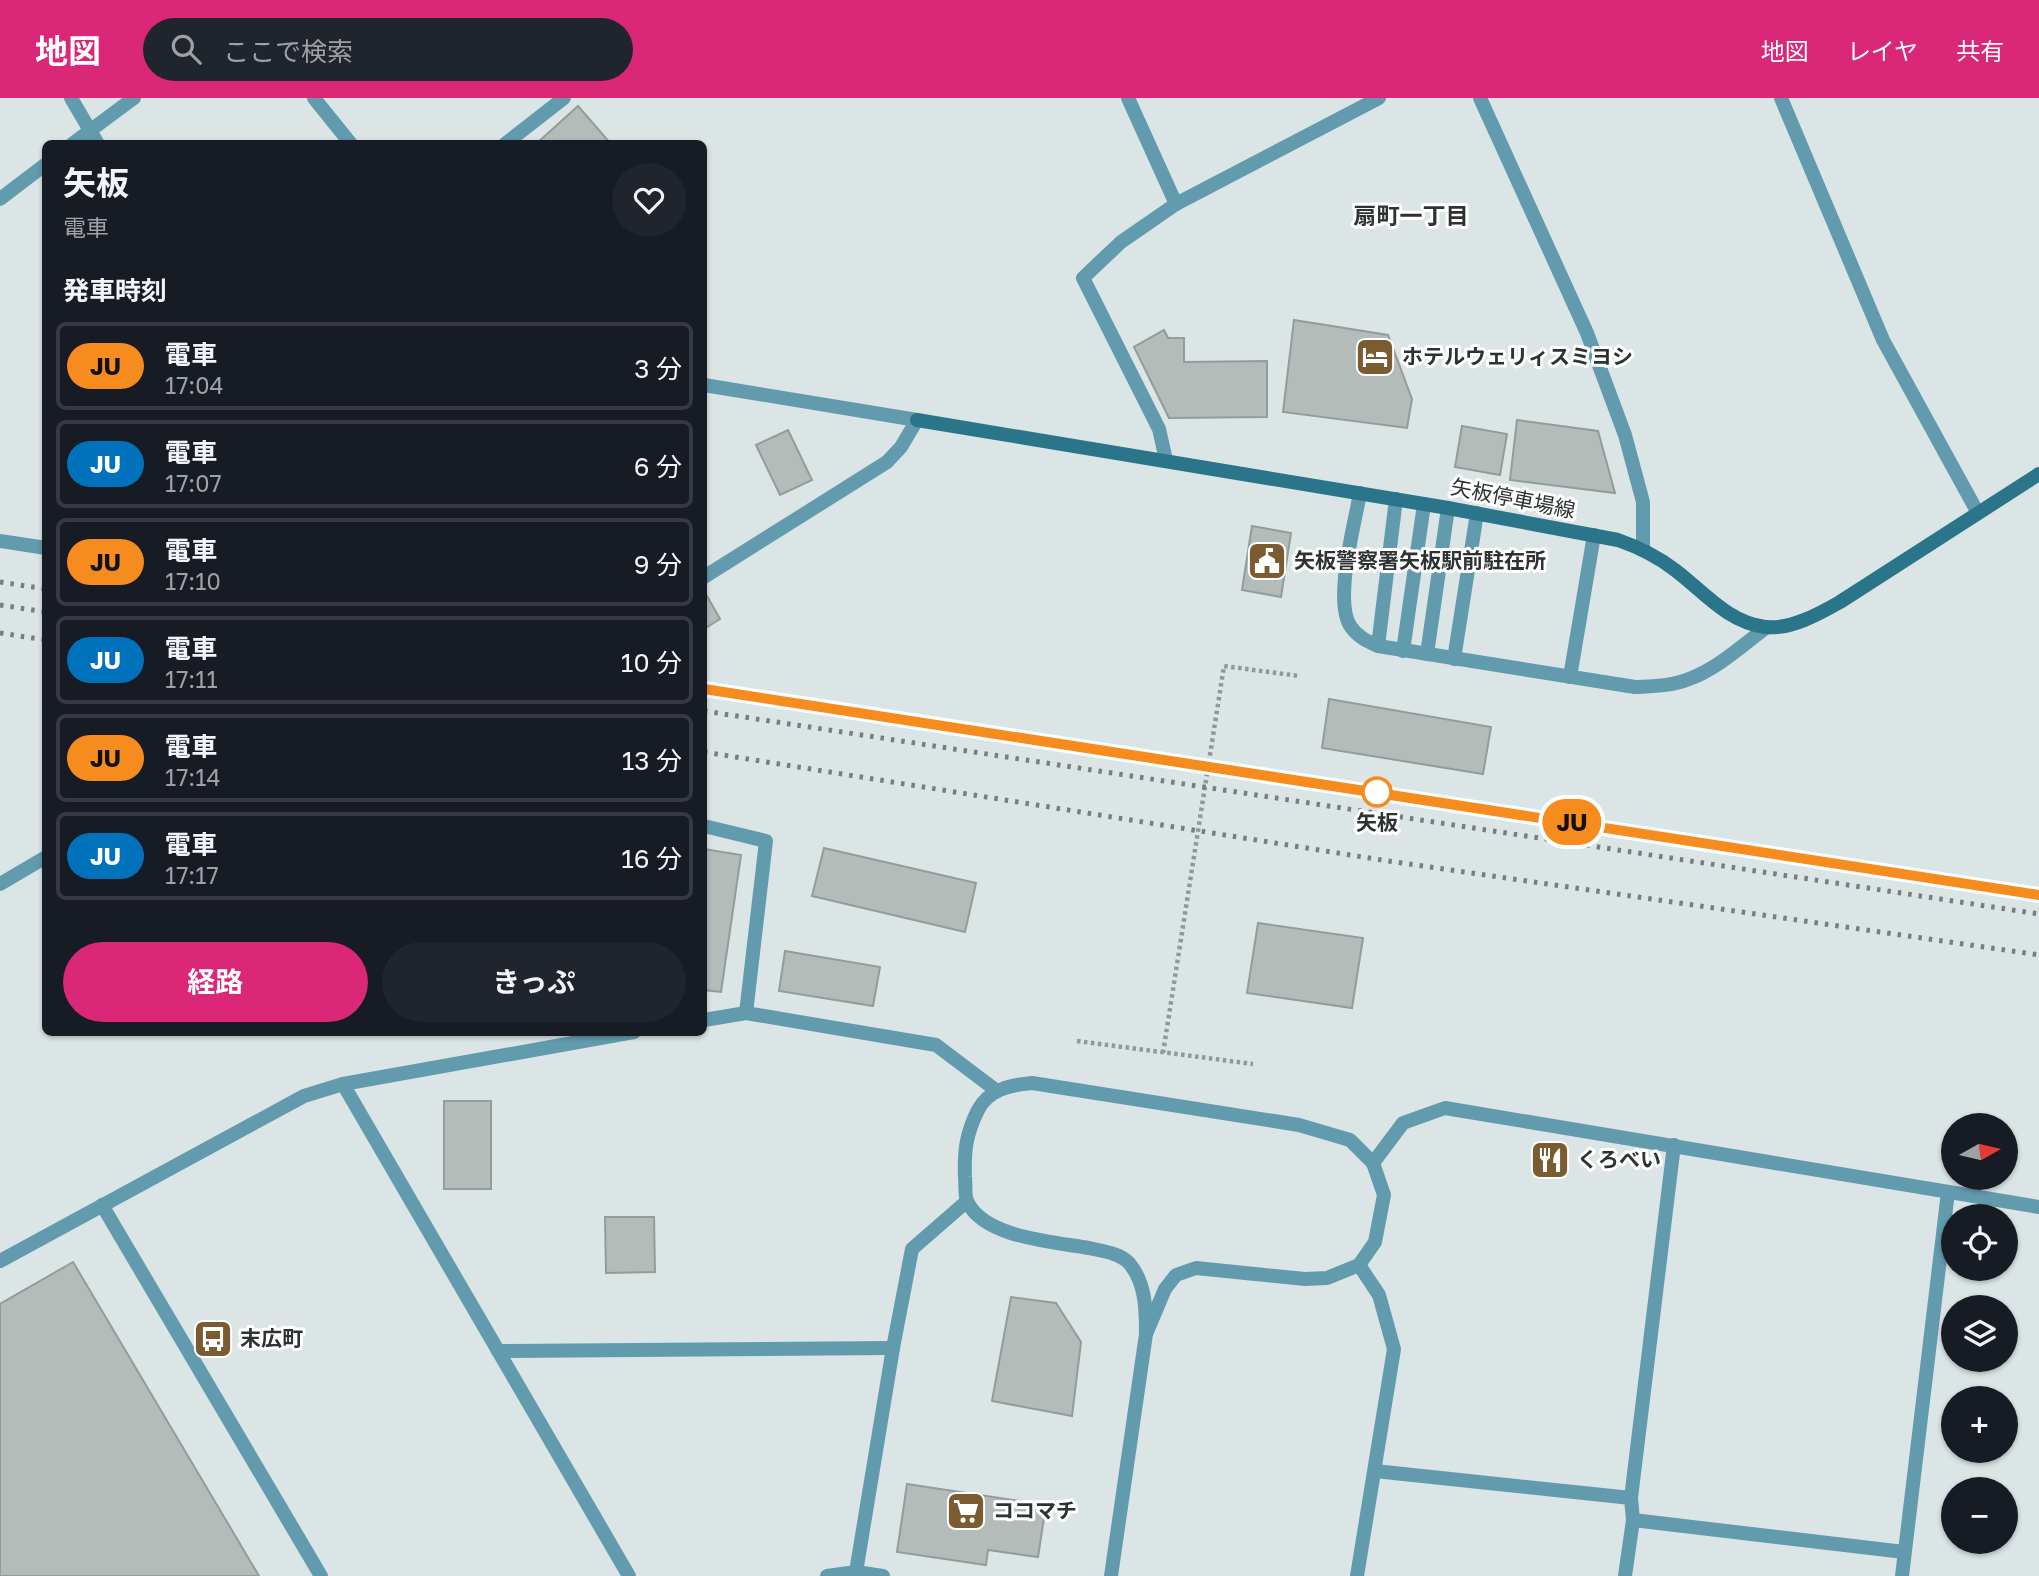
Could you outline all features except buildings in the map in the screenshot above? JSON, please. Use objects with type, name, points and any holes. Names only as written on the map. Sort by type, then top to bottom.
[{"type":"main road","name":"矢板停車場線","points":[[917,420],[1360,492],[1594,536],[1643,549],[1674,569],[1718,607],[1745,622],[1767,627],[1791,624],[1840,602],[2039,474]]},
{"type":"street","points":[[71,98],[95,140]]},
{"type":"street","points":[[77,140],[134,98]]},
{"type":"street","points":[[314,98],[348,140]]},
{"type":"street","points":[[510,140],[564,98]]},
{"type":"street","points":[[1128,98],[1176,204]]},
{"type":"street","points":[[1166,460],[1159,429],[1083,278],[1121,242],[1176,204],[1379,98]]},
{"type":"street","points":[[1480,98],[1587,333],[1625,435],[1643,502],[1643,549]]},
{"type":"street","points":[[1782,98],[1883,340],[1978,513]]},
{"type":"street","points":[[0,199],[42,167]]},
{"type":"street","points":[[707,385],[917,420],[901,447],[887,462],[707,575]]},
{"type":"street","points":[[1360,492],[1344,585],[1345,608],[1349,625],[1360,637],[1378,646],[1635,687],[1688,680],[1705,672],[1767,627]]},
{"type":"street","points":[[1378,646],[1396,499]]},
{"type":"street","points":[[1403,651],[1424,503]]},
{"type":"street","points":[[1427,654],[1448,508]]},
{"type":"street","points":[[1454,659],[1477,513]]},
{"type":"street","points":[[1570,677],[1594,536]]},
{"type":"street","points":[[0,541],[42,547]]},
{"type":"street","points":[[707,827],[766,841],[746,1013]]},
{"type":"street","points":[[0,884],[42,858]]},
{"type":"street","points":[[707,1020],[746,1013],[936,1045],[997,1091]]},
{"type":"street","points":[[0,1261],[304,1096],[343,1084],[612,1036]]},
{"type":"street","points":[[343,1084],[629,1576]]},
{"type":"street","points":[[1111,1576],[1146,1334],[1146,1300],[1128,1262],[1107,1252],[995,1228],[976,1214],[967,1202],[964,1162],[967,1132],[982,1104],[997,1091],[1012,1085],[1051,1085],[1299,1125],[1350,1140],[1373,1164],[1384,1195],[1375,1242],[1359,1265],[1326,1278],[1306,1279],[1196,1268],[1176,1275],[1165,1289],[1146,1334]]},
{"type":"street","points":[[1373,1164],[1403,1123],[1445,1108],[2039,1206]]},
{"type":"street","points":[[1625,1576],[1633,1520],[1631,1498],[1674,1145]]},
{"type":"street","points":[[1902,1576],[1948,1192]]},
{"type":"street","points":[[856,1572],[912,1249],[967,1202]]},
{"type":"street","points":[[102,1205],[321,1576]]},
{"type":"street","points":[[1357,1576],[1394,1349],[1379,1295],[1359,1265]]},
{"type":"street","points":[[498,1351],[893,1348]]},
{"type":"street","points":[[1376,1471],[1631,1498]]},
{"type":"street","points":[[1633,1520],[1904,1552]]},
{"type":"street","points":[[827,1576],[856,1572],[883,1576]]},
{"type":"path","points":[[1163,1052],[1224,666],[1299,676]]},
{"type":"path","points":[[1077,1041],[1253,1064]]},
{"type":"railway","points":[[0,582],[42,588]]},
{"type":"railway","points":[[0,605],[42,611]]},
{"type":"railway","points":[[0,633],[42,639]]},
{"type":"railway","points":[[707,689],[2039,895]]},
{"type":"railway","points":[[707,711],[2039,914]]},
{"type":"railway","points":[[707,752],[1388,861],[2039,955]]},
{"type":"train","name":"JU","points":[[707,689],[2039,895]]},
{"type":"place","name":"ホテルウェリィスミヨシ","points":[[1375,357]]},
{"type":"place","name":"矢板警察署矢板駅前駐在所","points":[[1267,561]]},
{"type":"place","name":"矢板","points":[[1377,792]]},
{"type":"place","name":"くろべい","points":[[1550,1160]]},
{"type":"place","name":"末広町","points":[[213,1339]]},
{"type":"place","name":"ココマチ","points":[[966,1511]]},
{"type":"district","name":"扇町一丁目","points":[[1411,216]]}]
